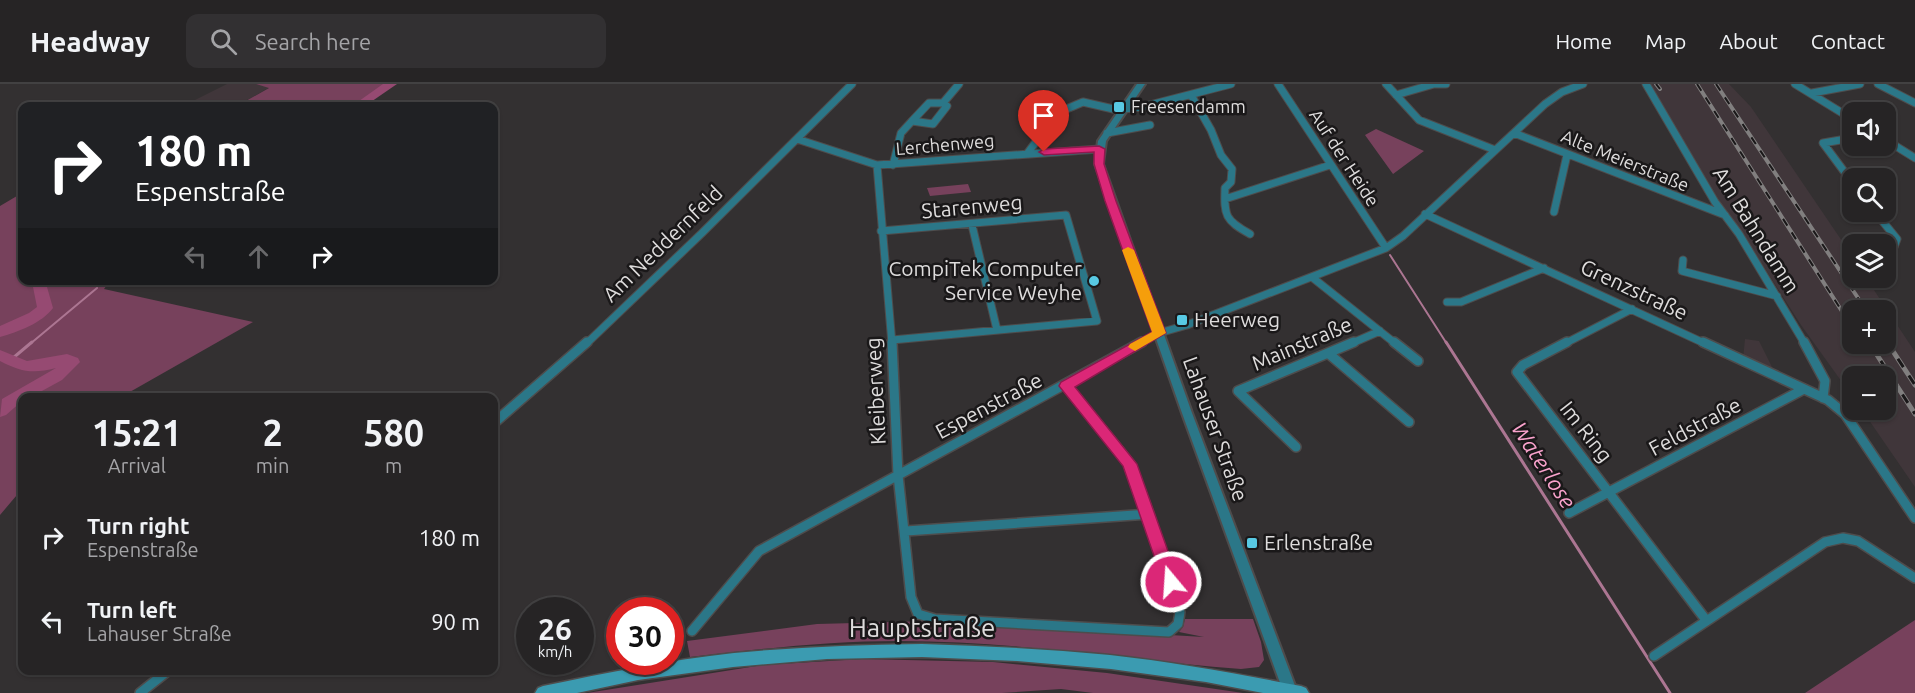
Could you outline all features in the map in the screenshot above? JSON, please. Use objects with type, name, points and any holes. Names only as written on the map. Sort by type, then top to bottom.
[{"type":"main road","name":"Hauptstraße","points":[[543,693],[669,668],[751,657],[889,650],[973,650],[1055,657],[1161,668],[1294,692]]},
{"type":"street","name":"Am Neddernfeld","points":[[498,420],[535,390],[638,296],[742,196],[852,84]]},
{"type":"street","points":[[893,165],[901,133],[929,103],[944,102],[959,84]]},
{"type":"street","points":[[1099,149],[1107,133],[1141,84]]},
{"type":"street","points":[[1027,154],[1057,113],[1083,102],[1123,110],[1231,84]]},
{"type":"street","name":"Auf der Heide","points":[[1278,84],[1386,248]]},
{"type":"street","points":[[1386,84],[1419,120],[1495,150]]},
{"type":"street","points":[[1396,95],[1434,84],[1446,84]]},
{"type":"street","points":[[1159,333],[1313,278],[1386,248],[1403,236],[1545,104],[1562,92],[1583,84]]},
{"type":"street","name":"Am Bahndamm","points":[[1646,84],[1777,296],[1827,382],[1825,399]]},
{"type":"street","points":[[1795,84],[1842,112]]},
{"type":"street","points":[[1812,93],[1860,84]]},
{"type":"street","points":[[1878,84],[1915,103]]},
{"type":"street","points":[[1191,95],[1211,130],[1221,155],[1232,169],[1231,182],[1225,188],[1224,211],[1232,224],[1250,234]]},
{"type":"street","points":[[912,121],[933,124],[946,106],[944,102]]},
{"type":"street","points":[[1107,133],[1150,125]]},
{"type":"street","name":"Alte Meierstraße","points":[[1514,133],[1725,215]]},
{"type":"street","name":"Lerchenweg","points":[[797,139],[877,165],[1099,149]]},
{"type":"street","points":[[1842,140],[1823,143],[1842,169]]},
{"type":"street","points":[[1896,146],[1915,158]]},
{"type":"street","name":"Lahauser Straße","points":[[1099,149],[1099,164],[1110,201],[1294,692]]},
{"type":"street","points":[[1554,212],[1567,154]]},
{"type":"street","name":"Kleiberweg","points":[[877,165],[892,340],[898,475],[906,531],[911,597],[918,614],[934,619],[1169,632],[1180,620],[1180,612],[1149,514]]},
{"type":"street","points":[[1225,199],[1330,165]]},
{"type":"street","name":"Grenzstraße","points":[[1425,214],[1825,399]]},
{"type":"street","name":"Starenweg","points":[[881,231],[972,225],[1066,215],[1097,321],[997,330]]},
{"type":"street","points":[[1883,222],[1893,234]]},
{"type":"street","points":[[892,340],[997,330],[972,225]]},
{"type":"street","points":[[1683,260],[1682,271],[1777,296]]},
{"type":"street","points":[[1447,302],[1461,302],[1544,268]]},
{"type":"street","points":[[1313,278],[1418,361]]},
{"type":"street","name":"Im Ring","points":[[1632,309],[1523,365],[1517,372],[1706,620]]},
{"type":"street","name":"Mainstraße","points":[[1296,447],[1238,391],[1380,331]]},
{"type":"street","name":"Espenstraße","points":[[692,631],[759,551],[1066,386],[1159,333]]},
{"type":"street","points":[[1328,353],[1409,422]]},
{"type":"street","points":[[906,531],[1149,514],[1130,464],[1066,386]]},
{"type":"street","name":"Feldstraße","points":[[1569,513],[1804,389]]},
{"type":"street","points":[[1825,399],[1845,414],[1915,518]]},
{"type":"street","points":[[1653,656],[1825,542],[1847,537],[1870,548],[1896,568],[1915,578]]},
{"type":"street","points":[[140,693],[163,675]]},
{"type":"shaded area","points":[[227,84],[256,84],[270,87],[244,102],[191,102]]},
{"type":"shaded area","points":[[256,84],[387,84],[360,102],[244,102],[269,88]]},
{"type":"shaded area","points":[[1648,84],[1729,84],[1751,107],[1842,241],[1842,288],[1873,288],[1881,300],[1842,300],[1842,354],[1896,354],[1896,323],[1915,352],[1915,487],[1869,420],[1896,420],[1896,366],[1842,366],[1842,382],[1801,325],[1743,234],[1724,209]]},
{"type":"shaded area","points":[[1376,129],[1424,151],[1393,174],[1365,135]]},
{"type":"shaded area","points":[[968,184],[971,192],[930,196],[927,188]]},
{"type":"shaded area","points":[[18,195],[18,285],[107,285],[104,289],[253,322],[128,393],[18,393],[18,494],[0,515],[0,206]]},
{"type":"shaded area","points":[[1745,339],[1759,341],[1773,369],[1743,359]]},
{"type":"shaded area","points":[[1185,619],[1253,619],[1264,660],[1259,667],[1241,669],[1028,647],[899,641],[768,648],[690,657],[687,641],[817,624],[931,621],[1204,637],[1179,632]]},
{"type":"shaded area","points":[[1915,620],[1915,693],[1805,693]]},
{"type":"shaded area","points":[[862,659],[993,662],[1107,673],[1243,693],[1093,693],[1061,689],[1002,693],[587,693],[763,665]]},
{"type":"waterway","points":[[364,102],[391,84]]},
{"type":"waterway","name":"Waterlose","points":[[1390,255],[1447,344]]},
{"type":"waterway","points":[[0,332],[34,317],[45,308],[41,285]]},
{"type":"waterway","points":[[30,344],[97,288]]},
{"type":"waterway","points":[[13,358],[32,342]]},
{"type":"waterway","name":"Waterlose","points":[[1446,342],[1670,693]]},
{"type":"waterway","points":[[0,355],[27,367],[67,360],[72,362],[56,376],[24,393]]},
{"type":"waterway","points":[[0,411],[18,396]]},
{"type":"railway","points":[[1656,84],[1660,89]]},
{"type":"railway","points":[[1697,84],[1842,311]]},
{"type":"railway","points":[[1716,84],[1859,300]]},
{"type":"railway","points":[[1876,354],[1915,414]]},
{"type":"railway","points":[[1895,354],[1915,385]]},
{"type":"slow traffic","points":[[1128,250],[1159,333],[1135,347]]},
{"type":"place","name":"Freesendamm","points":[[1119,107]]},
{"type":"place","name":"CompiTek Computer Service Weyhe","points":[[1094,281]]},
{"type":"place","name":"Heerweg","points":[[1182,320]]},
{"type":"place","name":"Erlenstraße","points":[[1252,543]]},
{"type":"route","points":[[1044,152],[1099,149],[1099,164],[1110,201],[1159,333],[1066,386],[1116,444],[1130,464],[1171,582]]}]
